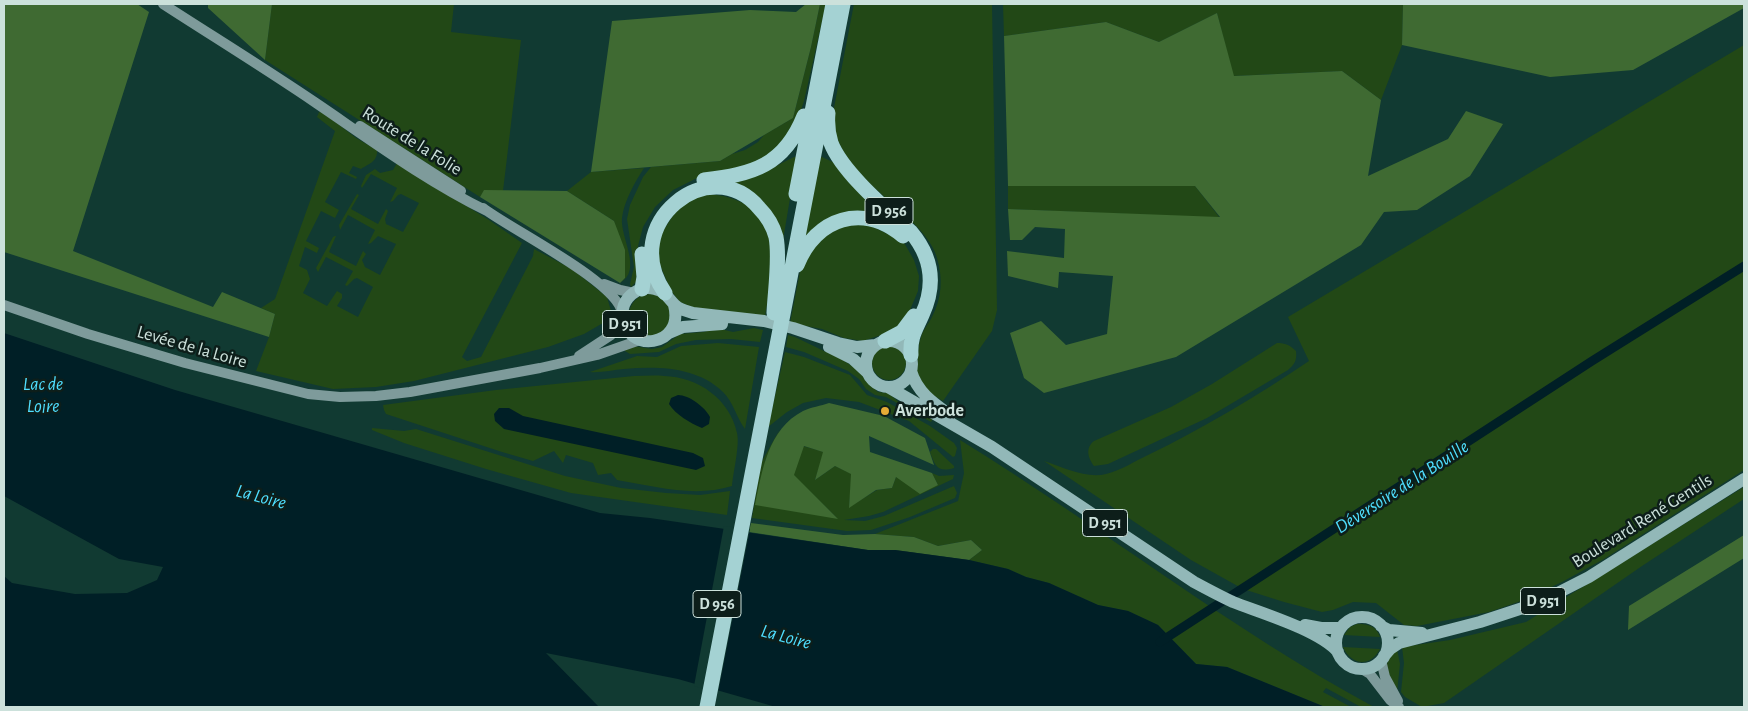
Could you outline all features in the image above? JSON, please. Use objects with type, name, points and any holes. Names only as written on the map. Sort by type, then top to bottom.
[{"type":"highway","name":"D 956","points":[[698,707],[770,357],[815,90],[833,4]]},
{"type":"highway","name":"D 956","points":[[788,289],[843,4]]},
{"type":"highway","name":"D 956","points":[[831,70],[827,123],[832,145],[856,178],[918,240],[930,266],[930,294],[925,309],[910,339],[910,355]]},
{"type":"highway","name":"D 956","points":[[638,291],[644,277],[642,247],[646,228],[654,212],[674,192],[687,186],[704,180],[744,174],[757,169],[775,158],[798,132],[815,90]]},
{"type":"highway","name":"D 956","points":[[670,299],[658,282],[651,256],[654,236],[660,221],[667,210],[686,196],[698,191],[722,188],[733,190],[746,196],[766,215],[771,225],[776,237],[778,314]]},
{"type":"highway","name":"D 956","points":[[778,314],[803,252],[822,230],[842,220],[870,218],[887,224],[903,236],[917,254],[921,264],[923,284],[919,305],[908,324],[896,336],[880,343]]},
{"type":"highway","name":"D 956","points":[[707,707],[741,502]]},
{"type":"main road","name":"Route de la Folie","points":[[163,4],[317,104],[355,123],[438,175],[487,211],[596,280],[620,290],[638,291]]},
{"type":"main road","name":"Route de la Folie","points":[[596,280],[620,303],[623,318]]},
{"type":"main road","name":"D 951","points":[[570,361],[611,335],[623,318],[627,299],[638,291],[650,288],[670,299],[683,310],[693,313],[764,321],[849,346],[857,347],[893,341],[900,344],[910,355],[911,371],[918,387],[928,398],[992,447],[1194,582],[1230,601],[1324,640],[1338,652]]},
{"type":"main road","name":"D 951","points":[[669,333],[676,320],[670,299]]},
{"type":"main road","name":"Levée de la Loire","points":[[4,305],[88,334],[184,363],[308,394],[340,397],[376,396],[410,392],[570,361]]},
{"type":"main road","name":"D 951","points":[[623,318],[627,329],[640,340]]},
{"type":"main road","name":"D 951","points":[[570,361],[597,355],[640,340],[656,341],[683,327],[729,324],[760,326],[791,332],[853,359],[876,383],[888,387],[992,447]]},
{"type":"main road","points":[[867,372],[866,358],[880,343]]},
{"type":"main road","points":[[888,387],[902,383],[911,371]]},
{"type":"main road","name":"Boulevard René Gentils","points":[[1382,658],[1399,643],[1480,622],[1538,603],[1589,576],[1744,479]]},
{"type":"main road","name":"D 951","points":[[1266,615],[1321,628],[1341,628]]},
{"type":"main road","points":[[1399,707],[1390,700],[1370,674],[1346,663],[1338,652],[1336,644],[1338,633],[1351,619],[1370,618],[1381,626],[1387,640],[1382,658],[1390,687],[1397,700],[1404,707]]},
{"type":"main road","name":"Boulevard René Gentils","points":[[1381,626],[1389,630],[1412,633],[1445,632]]},
{"type":"main road","points":[[1360,668],[1372,667],[1382,658]]},
{"type":"green space","points":[[4,4],[137,4],[149,12],[73,251],[213,307],[222,292],[275,314],[269,337],[4,252]]},
{"type":"green space","points":[[208,4],[272,4],[265,60],[208,8]]},
{"type":"green space","points":[[272,4],[454,4],[451,32],[521,40],[503,191],[484,191],[480,197],[265,60]]},
{"type":"green space","points":[[806,4],[820,4],[793,118],[720,161],[591,172],[612,21],[750,10],[796,12]]},
{"type":"green space","points":[[820,4],[826,4],[804,101],[795,128],[765,161],[722,174],[695,179],[673,190],[655,207],[643,227],[638,246],[636,282],[631,287],[634,267],[627,219],[630,205],[643,177],[651,167],[720,161],[732,154],[745,150],[758,142],[764,135],[793,118]]},
{"type":"green space","points":[[854,4],[992,4],[997,310],[992,331],[943,401],[929,393],[917,379],[920,342],[938,303],[941,288],[939,265],[935,252],[917,227],[852,164],[839,143],[835,132],[833,113]]},
{"type":"green space","points":[[1003,4],[1403,4],[1402,45],[1381,100],[1342,71],[1233,76],[1217,13],[1159,42],[1106,22],[1004,36]]},
{"type":"green space","points":[[1403,4],[1744,4],[1744,8],[1633,70],[1550,77],[1402,45]]},
{"type":"green space","points":[[1217,13],[1234,76],[1342,71],[1381,100],[1368,176],[1448,139],[1466,111],[1503,124],[1470,176],[1417,210],[1384,212],[1361,245],[1176,357],[1044,393],[1024,378],[1010,333],[1041,321],[1066,345],[1107,334],[1113,276],[1059,272],[1058,288],[1008,276],[1007,251],[1064,258],[1065,229],[1035,227],[1022,240],[1010,240],[1008,209],[1220,217],[1195,186],[1008,186],[1004,36],[1106,22],[1159,42]]},
{"type":"green space","points":[[1744,45],[1744,470],[1604,559],[1562,582],[1521,601],[1489,612],[1417,626],[1404,625],[1376,603],[1353,602],[1322,612],[1243,589],[1191,560],[1044,461],[1083,474],[1099,475],[1111,473],[1169,445],[1230,411],[1309,361],[1288,317]]},
{"type":"green space","points":[[319,112],[324,113],[356,138],[377,150],[377,154],[372,162],[361,169],[353,166],[349,173],[357,177],[356,179],[341,172],[325,202],[339,210],[335,218],[321,211],[306,241],[319,248],[317,253],[305,247],[299,266],[307,270],[310,279],[303,293],[327,306],[337,291],[342,294],[342,298],[337,306],[358,317],[373,287],[357,278],[347,286],[345,285],[353,271],[326,257],[318,272],[316,268],[333,237],[336,236],[329,252],[356,266],[363,251],[366,254],[362,260],[365,267],[380,275],[396,244],[378,236],[368,244],[375,230],[348,215],[340,230],[339,225],[357,194],[359,195],[351,209],[378,224],[386,209],[388,211],[385,219],[386,224],[403,232],[419,203],[401,194],[390,202],[397,188],[371,174],[362,188],[361,186],[366,175],[375,169],[380,173],[393,170],[397,163],[489,220],[522,243],[462,357],[467,361],[481,357],[533,256],[534,249],[572,269],[607,297],[611,311],[603,323],[584,334],[548,347],[414,381],[376,387],[333,389],[256,371],[269,337],[275,314],[261,308],[275,299],[335,131],[317,117]]},
{"type":"green space","points":[[797,157],[783,240],[763,204],[749,192],[728,183],[770,169]]},
{"type":"green space","points":[[822,157],[837,164],[899,227],[861,214],[802,243],[818,158]]},
{"type":"green space","points":[[644,168],[630,192],[623,212],[622,226],[629,253],[630,270],[627,277],[620,283],[625,278],[614,221],[567,191],[591,172]]},
{"type":"green space","points":[[1008,186],[1195,186],[1220,218],[1008,209]]},
{"type":"green space","points":[[484,190],[567,191],[614,221],[625,250],[625,278],[620,283],[480,197]]},
{"type":"green space","points":[[707,194],[740,201],[757,213],[769,231],[773,259],[765,317],[699,310],[680,302],[671,291],[655,253],[656,242],[681,203]]},
{"type":"green space","points":[[860,221],[903,241],[914,260],[919,276],[918,291],[910,310],[896,330],[863,341],[844,338],[822,329],[790,323],[805,255],[828,229]]},
{"type":"green space","points":[[650,294],[665,300],[671,315],[665,330],[650,336],[635,330],[629,315],[635,300]]},
{"type":"green space","points":[[716,328],[733,332],[754,328],[763,330],[760,342],[731,339],[696,340],[676,344],[659,352],[630,354],[625,351],[624,347],[633,346],[652,349],[662,347],[680,334],[704,332]]},
{"type":"green space","points":[[788,335],[826,352],[830,352],[860,371],[865,380],[878,392],[888,393],[900,403],[913,410],[919,409],[934,417],[931,422],[886,397],[875,395],[848,371],[804,352],[786,347]]},
{"type":"green space","points":[[718,343],[759,347],[745,429],[723,392],[701,377],[664,368],[590,372],[637,356],[657,357],[681,346]]},
{"type":"green space","points":[[1277,343],[1292,347],[1296,351],[1295,362],[1288,370],[1207,418],[1108,464],[1094,466],[1092,463],[1088,450],[1094,441],[1171,407],[1212,384]]},
{"type":"green space","points":[[889,346],[896,347],[901,351],[905,356],[905,370],[901,375],[896,379],[889,380],[882,379],[877,375],[873,370],[872,363],[873,356],[877,351],[882,347]]},
{"type":"green space","points":[[785,352],[804,357],[850,375],[867,395],[887,402],[930,426],[954,443],[957,448],[955,456],[953,457],[909,421],[859,402],[826,398],[803,403],[787,412],[768,427]]},
{"type":"green space","points":[[634,376],[677,377],[700,386],[720,400],[733,421],[738,438],[732,486],[703,491],[689,491],[659,488],[617,480],[611,473],[598,475],[593,463],[566,455],[563,463],[554,451],[533,461],[386,414],[383,405],[496,390]]},
{"type":"green space","points":[[829,403],[884,416],[925,438],[934,465],[869,436],[870,452],[932,473],[938,485],[920,494],[896,477],[892,488],[876,490],[849,508],[851,474],[835,466],[815,480],[823,452],[804,446],[794,475],[838,519],[755,505],[768,452],[782,428],[803,411]]},
{"type":"green space","points":[[372,428],[404,431],[416,429],[565,476],[621,488],[700,495],[730,491],[727,515],[571,493],[404,443],[372,430]]},
{"type":"green space","points":[[780,429],[765,461],[837,518],[793,475],[803,446],[824,452],[815,480],[835,466],[852,474],[849,507],[877,490],[892,488],[896,477],[938,485],[932,473],[939,476],[954,475],[953,479],[883,512],[844,520],[865,521],[884,516],[954,486],[957,493],[955,498],[910,517],[871,530],[847,531],[752,518],[761,463]]},
{"type":"green space","points":[[960,440],[1064,507],[1268,644],[1374,707],[1361,707],[1326,688],[1323,692],[1351,707],[1325,707],[1227,667],[1196,664],[1158,625],[1128,611],[1098,605],[1049,583],[1026,577],[1008,569],[969,560],[982,550],[971,540],[938,546],[914,537],[875,534],[958,501],[964,473]]},
{"type":"green space","points":[[936,449],[954,468],[944,470],[938,467],[930,452]]},
{"type":"green space","points":[[1744,487],[1744,499],[1642,566],[1444,703],[1422,707],[1405,697],[1401,692],[1404,663],[1402,647],[1450,640],[1526,622]]},
{"type":"green space","points":[[751,523],[843,535],[875,534],[914,537],[938,546],[971,540],[982,550],[969,560],[895,550],[868,550],[749,532]]},
{"type":"green space","points":[[1744,535],[1744,558],[1628,630],[1629,606]]},
{"type":"green space","points":[[1357,624],[1372,626],[1380,637],[1344,635],[1350,627]]},
{"type":"green space","points":[[1343,647],[1380,649],[1371,659],[1361,662],[1351,658]]},
{"type":"green space","points":[[1397,649],[1400,664],[1397,692],[1390,681],[1387,664],[1392,653]]},
{"type":"water","points":[[4,333],[175,390],[600,513],[650,518],[868,550],[895,550],[969,560],[1008,569],[1026,577],[1049,583],[1098,605],[1128,611],[1158,625],[1196,664],[1227,667],[1325,707],[776,707],[678,679],[546,653],[599,707],[4,707],[4,576],[12,583],[75,594],[127,593],[157,580],[163,567],[119,559],[4,496]]},
{"type":"water","points":[[678,395],[692,399],[701,406],[710,417],[709,424],[702,428],[675,412],[669,404],[671,398]]},
{"type":"water","points":[[499,408],[509,408],[523,416],[693,453],[703,458],[705,466],[696,470],[504,429],[495,421],[494,414]]},
{"type":"pier","points":[[724,526],[750,529],[718,693],[694,686]]},
{"type":"waterway","name":"Déversoire de la Bouille","points":[[1160,642],[1592,361],[1744,266]]},
{"type":"place","name":"Averbode","points":[[885,411]]},
{"type":"water label","name":"Lac de Loire","points":[[43,395]]},
{"type":"water label","name":"La Loire","points":[[261,497]]},
{"type":"water label","name":"La Loire","points":[[786,637]]}]
